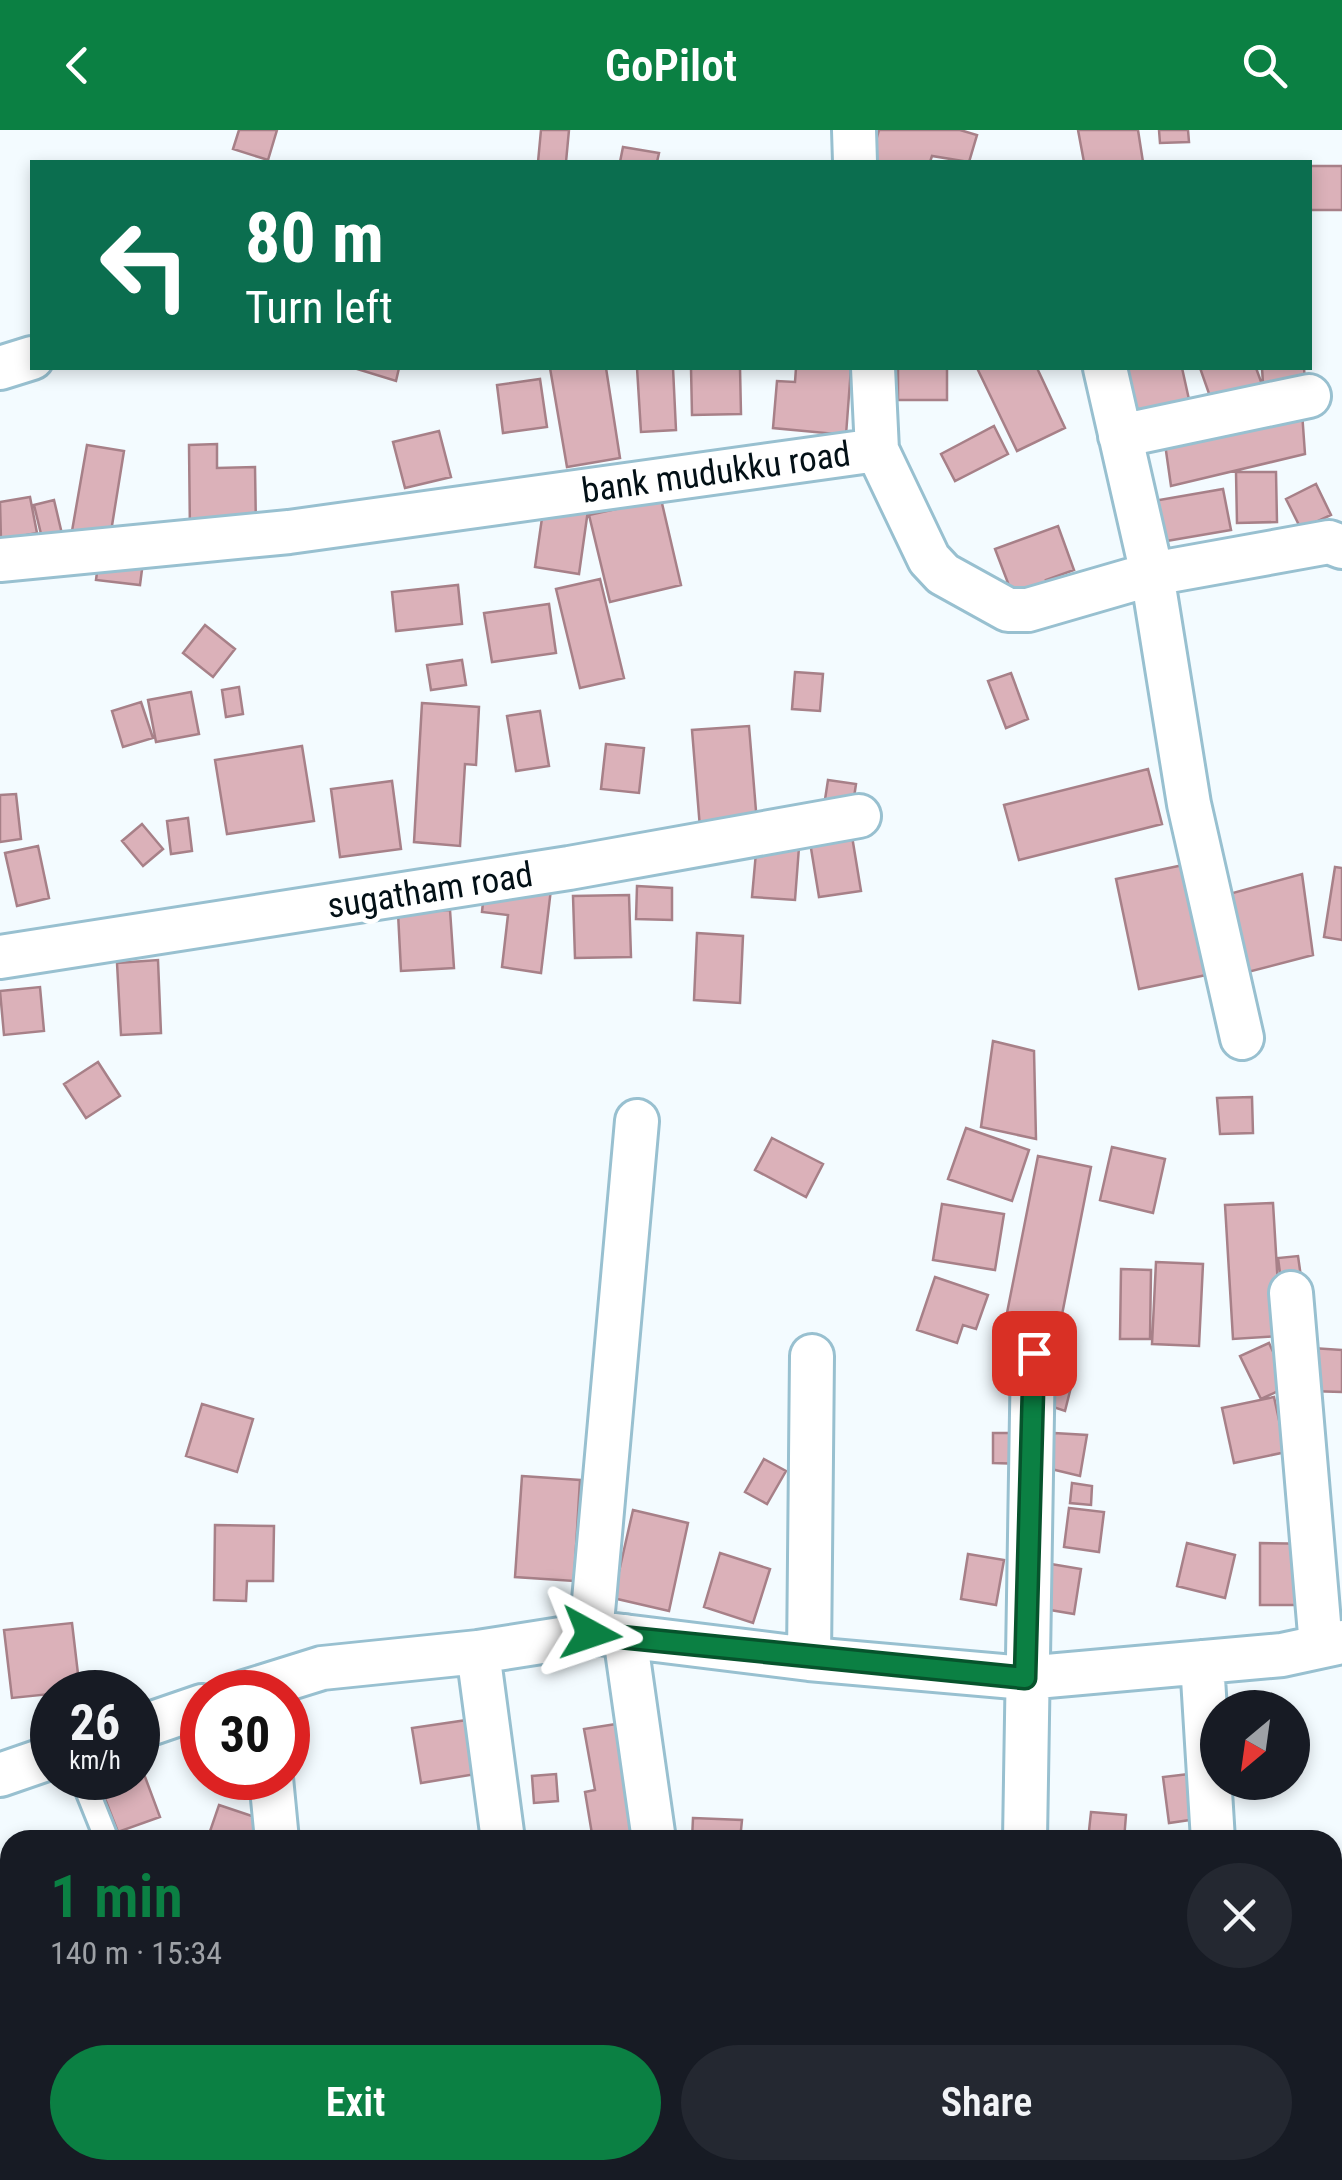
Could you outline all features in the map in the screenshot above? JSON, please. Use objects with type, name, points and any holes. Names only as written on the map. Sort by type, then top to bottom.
[{"type":"street","points":[[854,130],[855,160]]},
{"type":"street","points":[[0,368],[30,359]]},
{"type":"street","points":[[873,370],[877,450]]},
{"type":"street","points":[[1104,370],[1152,574],[1190,804],[1242,1038]]},
{"type":"street","points":[[1120,436],[1308,396]]},
{"type":"street","name":"bank mudukku road","points":[[0,560],[289,532],[877,450],[930,559],[943,574],[1008,610],[1028,610],[1152,574],[1338,541]]},
{"type":"street","name":"sugatham road","points":[[0,957],[569,868],[859,816]]},
{"type":"street","points":[[637,1121],[605,1634],[652,1830]]},
{"type":"street","points":[[310,1672],[605,1634],[809,1659],[1025,1678],[1202,1662],[1331,1644],[1291,1292]]},
{"type":"street","points":[[1026,1830],[1025,1678],[1034,1353]]},
{"type":"street","points":[[809,1659],[812,1356]]},
{"type":"street","points":[[478,1652],[502,1830]]},
{"type":"street","points":[[1202,1662],[1212,1830]]},
{"type":"street","points":[[0,1776],[30,1765]]},
{"type":"street","points":[[272,1800],[275,1830]]},
{"type":"lane","points":[[91,1800],[102,1830]]},
{"type":"building","points":[[239,130],[277,130],[268,160],[233,149]]},
{"type":"building","points":[[541,130],[569,130],[566,160],[538,160]]},
{"type":"building","points":[[879,130],[960,130],[977,135],[970,160],[932,156],[931,160],[871,160]]},
{"type":"building","points":[[1078,130],[1138,130],[1143,160],[1084,160]]},
{"type":"building","points":[[1159,130],[1188,130],[1189,142],[1160,143]]},
{"type":"building","points":[[623,147],[659,153],[657,160],[620,160]]},
{"type":"building","points":[[1312,166],[1342,166],[1342,210],[1312,210]]},
{"type":"building","points":[[360,370],[399,370],[396,381]]},
{"type":"building","points":[[550,370],[606,370],[620,458],[567,467]]},
{"type":"building","points":[[637,370],[673,370],[676,430],[641,432]]},
{"type":"building","points":[[691,370],[740,370],[741,414],[692,415]]},
{"type":"building","points":[[796,370],[851,370],[846,435],[773,428],[777,381],[795,382]]},
{"type":"building","points":[[898,370],[947,370],[947,400],[898,400]]},
{"type":"building","points":[[978,370],[1038,370],[1065,428],[1017,451]]},
{"type":"building","points":[[1120,370],[1182,370],[1190,404],[1130,416]]},
{"type":"building","points":[[1201,370],[1257,370],[1263,387],[1213,405]]},
{"type":"building","points":[[1262,370],[1304,370],[1305,383],[1263,383]]},
{"type":"building","points":[[540,379],[547,427],[503,433],[497,385]]},
{"type":"building","points":[[1302,412],[1305,454],[1171,486],[1165,444]]},
{"type":"building","points":[[994,426],[1008,454],[955,481],[941,454]]},
{"type":"building","points":[[439,431],[451,477],[405,488],[393,442]]},
{"type":"building","points":[[217,444],[217,468],[255,467],[256,529],[190,534],[189,445]]},
{"type":"building","points":[[87,445],[124,451],[110,538],[72,531]]},
{"type":"building","points":[[1236,472],[1276,472],[1277,522],[1237,523]]},
{"type":"building","points":[[1316,484],[1331,515],[1301,529],[1286,499]]},
{"type":"building","points":[[1223,489],[1231,530],[1149,544],[1142,503]]},
{"type":"building","points":[[30,497],[37,533],[1,540],[0,502]]},
{"type":"building","points":[[661,499],[681,585],[610,602],[589,515]]},
{"type":"building","points":[[54,500],[62,534],[42,538],[34,505]]},
{"type":"building","points":[[544,504],[588,510],[579,574],[535,567]]},
{"type":"building","points":[[1058,526],[1074,570],[1046,580],[1051,592],[1016,604],[995,549]]},
{"type":"building","points":[[100,549],[144,554],[140,585],[96,580]]},
{"type":"building","points":[[600,579],[624,678],[580,688],[556,589]]},
{"type":"building","points":[[458,585],[462,624],[396,631],[392,592]]},
{"type":"building","points":[[549,604],[556,653],[492,662],[484,613]]},
{"type":"building","points":[[205,625],[235,649],[213,677],[183,653]]},
{"type":"building","points":[[462,660],[466,685],[431,690],[427,665]]},
{"type":"building","points":[[795,672],[823,674],[820,711],[792,709]]},
{"type":"building","points":[[1011,673],[1028,719],[1006,728],[988,681]]},
{"type":"building","points":[[239,687],[243,714],[226,717],[222,690]]},
{"type":"building","points":[[191,692],[199,734],[156,742],[148,700]]},
{"type":"building","points":[[141,702],[153,738],[123,747],[112,711]]},
{"type":"building","points":[[422,703],[479,707],[476,765],[465,764],[460,846],[414,842]]},
{"type":"building","points":[[540,711],[549,766],[516,771],[507,716]]},
{"type":"building","points":[[749,726],[757,823],[700,828],[692,730]]},
{"type":"building","points":[[606,744],[644,748],[639,793],[601,789]]},
{"type":"building","points":[[302,746],[314,821],[227,834],[215,760]]},
{"type":"building","points":[[1148,769],[1162,824],[1019,860],[1004,805]]},
{"type":"building","points":[[828,780],[856,784],[852,811],[824,806]]},
{"type":"building","points":[[392,781],[401,849],[340,857],[331,789]]},
{"type":"building","points":[[16,794],[21,839],[0,842],[0,795]]},
{"type":"building","points":[[188,818],[192,851],[171,854],[167,821]]},
{"type":"building","points":[[142,824],[163,849],[143,866],[122,841]]},
{"type":"building","points":[[850,824],[861,891],[819,897],[808,830]]},
{"type":"building","points":[[758,830],[800,834],[795,900],[752,897]]},
{"type":"building","points":[[38,846],[49,898],[17,906],[5,853]]},
{"type":"building","points":[[1188,864],[1211,974],[1139,989],[1116,879]]},
{"type":"building","points":[[1335,867],[1342,868],[1342,940],[1324,937]]},
{"type":"building","points":[[486,873],[551,889],[541,973],[502,967],[508,915],[482,912]]},
{"type":"building","points":[[1302,874],[1313,955],[1240,974],[1218,897]]},
{"type":"building","points":[[637,886],[672,888],[672,920],[636,919]]},
{"type":"building","points":[[629,895],[631,957],[575,958],[573,896]]},
{"type":"building","points":[[450,910],[454,968],[401,971],[398,913]]},
{"type":"building","points":[[697,933],[743,936],[740,1003],[694,1000]]},
{"type":"building","points":[[158,960],[161,1033],[121,1035],[117,963]]},
{"type":"building","points":[[40,987],[44,1031],[4,1035],[0,991]]},
{"type":"building","points":[[993,1041],[1034,1051],[1036,1139],[981,1127]]},
{"type":"building","points":[[98,1062],[120,1096],[86,1118],[64,1084]]},
{"type":"building","points":[[1252,1097],[1253,1133],[1220,1134],[1217,1098]]},
{"type":"building","points":[[966,1128],[1029,1150],[1012,1201],[948,1179]]},
{"type":"building","points":[[772,1138],[823,1164],[806,1197],[755,1170]]},
{"type":"building","points":[[1112,1147],[1165,1159],[1153,1213],[1100,1200]]},
{"type":"building","points":[[1038,1156],[1091,1167],[1058,1335],[1005,1323]]},
{"type":"building","points":[[1273,1203],[1281,1336],[1233,1339],[1225,1205]]},
{"type":"building","points":[[942,1204],[1004,1214],[995,1270],[933,1260]]},
{"type":"building","points":[[1298,1256],[1302,1284],[1282,1288],[1278,1258]]},
{"type":"building","points":[[1156,1262],[1203,1264],[1199,1346],[1152,1344]]},
{"type":"building","points":[[1121,1269],[1151,1270],[1150,1339],[1120,1339]]},
{"type":"building","points":[[935,1277],[988,1295],[976,1329],[963,1325],[957,1343],[917,1330]]},
{"type":"building","points":[[1269,1343],[1289,1386],[1261,1399],[1240,1356]]},
{"type":"building","points":[[1312,1348],[1342,1350],[1342,1392],[1310,1391]]},
{"type":"building","points":[[1050,1372],[1073,1379],[1065,1411],[1041,1403]]},
{"type":"building","points":[[1274,1397],[1286,1452],[1234,1463],[1222,1408]]},
{"type":"building","points":[[202,1404],[253,1419],[237,1472],[186,1456]]},
{"type":"building","points":[[993,1433],[1023,1433],[1023,1464],[993,1463]]},
{"type":"building","points":[[1054,1433],[1087,1435],[1080,1476],[1051,1469]]},
{"type":"building","points":[[764,1459],[786,1471],[767,1504],[745,1492]]},
{"type":"building","points":[[522,1476],[580,1480],[574,1581],[515,1577]]},
{"type":"building","points":[[1072,1483],[1092,1486],[1091,1505],[1070,1503]]},
{"type":"building","points":[[1069,1508],[1104,1512],[1099,1552],[1064,1547]]},
{"type":"building","points":[[633,1510],[688,1523],[669,1611],[613,1598]]},
{"type":"building","points":[[215,1525],[274,1526],[273,1581],[247,1581],[246,1601],[214,1600]]},
{"type":"building","points":[[1187,1543],[1235,1555],[1225,1598],[1177,1586]]},
{"type":"building","points":[[1260,1543],[1323,1544],[1322,1605],[1260,1605]]},
{"type":"building","points":[[720,1553],[770,1569],[753,1623],[704,1607]]},
{"type":"building","points":[[968,1554],[1004,1560],[996,1605],[961,1599]]},
{"type":"building","points":[[1045,1563],[1081,1569],[1074,1614],[1038,1608]]},
{"type":"building","points":[[72,1623],[78,1670],[30,1670],[30,1696],[12,1698],[4,1630]]},
{"type":"building","points":[[467,1720],[476,1774],[421,1783],[412,1728]]},
{"type":"building","points":[[629,1722],[647,1830],[591,1830],[585,1792],[595,1790],[584,1729]]},
{"type":"building","points":[[1198,1773],[1204,1818],[1169,1823],[1163,1777]]},
{"type":"building","points":[[556,1774],[558,1801],[534,1803],[532,1776]]},
{"type":"building","points":[[106,1800],[154,1800],[160,1817],[117,1830]]},
{"type":"building","points":[[219,1805],[261,1819],[257,1830],[210,1830]]},
{"type":"building","points":[[1091,1812],[1126,1815],[1125,1830],[1089,1830]]},
{"type":"building","points":[[693,1818],[742,1820],[741,1830],[692,1830]]},
{"type":"route","points":[[591,1634],[1025,1678],[1034,1353]]}]
